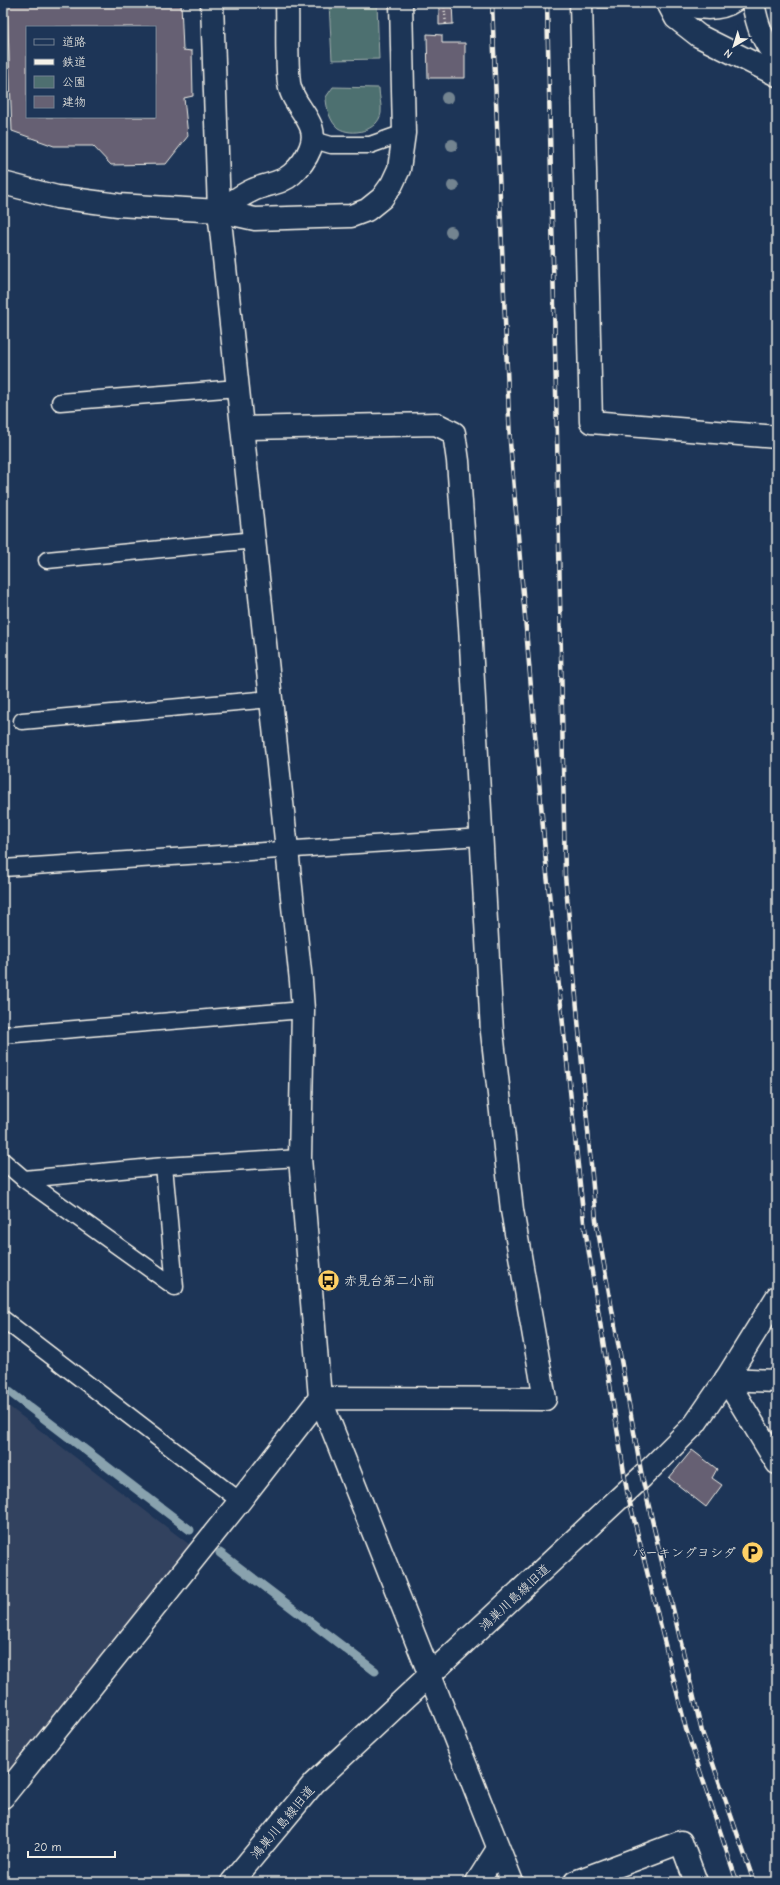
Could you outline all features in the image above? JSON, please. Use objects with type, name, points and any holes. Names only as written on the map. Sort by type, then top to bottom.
[{"type":"street","points":[[212,3],[219,211],[255,540],[303,1010],[300,1158],[320,1398],[429,1677],[512,1882]]},
{"type":"street","points":[[219,211],[253,190],[274,185],[292,175],[305,160],[314,140],[312,129],[307,118],[295,101],[289,84],[287,3]]},
{"type":"street","points":[[3,183],[57,196],[118,205],[219,211],[255,219],[351,216],[367,210],[382,198],[392,184],[399,169],[404,133],[401,3]]},
{"type":"street","points":[[581,3],[591,422],[777,437]]},
{"type":"street","points":[[668,3],[676,18],[694,32],[777,75]]},
{"type":"street","points":[[753,3],[758,27],[770,50],[777,57]]},
{"type":"street","points":[[243,428],[436,424],[454,433],[458,461],[470,626],[492,1032],[511,1203],[545,1399],[320,1398]]},
{"type":"street","name":"鴻巣川島線旧道","points":[[232,1882],[314,1783],[642,1478],[695,1424],[726,1379],[777,1296]]},
{"type":"street","points":[[726,1379],[777,1381]]},
{"type":"street","points":[[726,1379],[777,1463]]},
{"type":"street","points":[[3,1797],[240,1501],[320,1398]]},
{"type":"street","points":[[575,1882],[681,1842],[696,1882]]},
{"type":"street","points":[[477,1882],[498,1849]]},
{"type":"lane","points":[[675,3],[692,10],[713,11],[732,6],[736,3]]},
{"type":"lane","points":[[314,140],[331,145],[370,145],[404,133]]},
{"type":"lane","points":[[60,402],[238,388]]},
{"type":"lane","points":[[47,560],[255,540]]},
{"type":"lane","points":[[22,721],[271,698]]},
{"type":"lane","points":[[3,868],[481,838]]},
{"type":"lane","points":[[3,1036],[303,1010]]},
{"type":"lane","points":[[24,1179],[164,1166],[300,1158]]},
{"type":"lane","points":[[3,1161],[24,1179],[175,1288],[164,1166]]},
{"type":"lane","points":[[3,1319],[240,1501]]},
{"type":"path","points":[[444,3],[446,25]]},
{"type":"shaded area","points":[[3,1402],[190,1545],[3,1779]]},
{"type":"green space","points":[[329,3],[377,3],[379,59],[332,60]]},
{"type":"green space","points":[[333,87],[379,88],[381,113],[379,119],[370,128],[364,131],[350,132],[338,128],[331,118],[326,101],[326,97]]},
{"type":"building","points":[[7,3],[181,3],[183,50],[192,51],[193,96],[184,98],[188,136],[166,164],[111,165],[93,146],[54,146],[12,131]]},
{"type":"building","points":[[439,3],[452,3],[453,24],[439,25]]},
{"type":"building","points":[[598,3],[620,3],[620,8],[598,8]]},
{"type":"building","points":[[427,34],[442,35],[442,43],[465,43],[465,78],[428,78]]},
{"type":"building","points":[[692,1450],[717,1469],[712,1478],[722,1485],[706,1507],[669,1478]]},
{"type":"waterway","points":[[3,1387],[190,1530]]},
{"type":"waterway","points":[[220,1553],[375,1671]]},
{"type":"railway","points":[[492,3],[510,442],[547,874],[584,1222],[627,1491],[686,1729],[737,1882]]},
{"type":"railway","points":[[547,3],[565,875],[596,1220],[642,1477],[702,1732],[754,1882]]},
{"type":"place","name":"赤見台第二小前","points":[[328,1280]]},
{"type":"place","name":"パーキングヨシダ","points":[[752,1552]]}]
